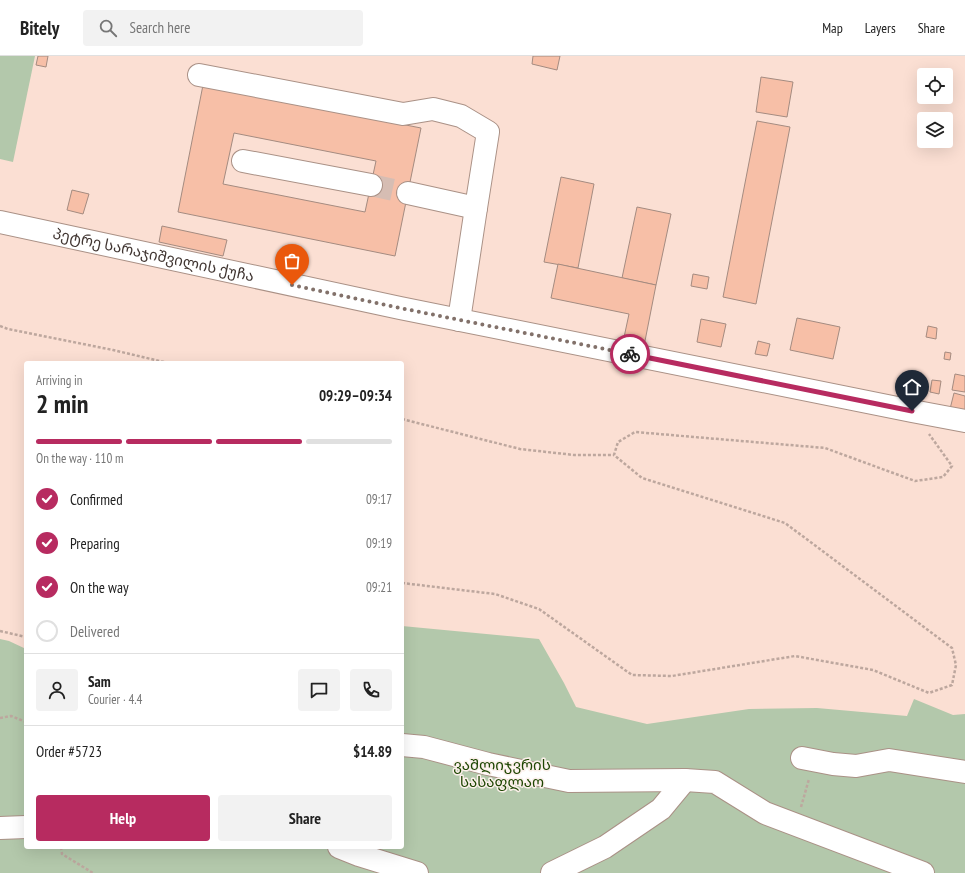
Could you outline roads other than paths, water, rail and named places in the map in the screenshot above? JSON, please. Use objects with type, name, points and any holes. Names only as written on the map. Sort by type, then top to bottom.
[{"type":"lane","points":[[199,75],[403,114],[433,109],[461,116],[488,132],[459,320]]},
{"type":"lane","points":[[243,161],[371,185]]},
{"type":"lane","points":[[408,193],[476,208]]},
{"type":"lane","name":"პეტრე სარაჯიშვილის ქუჩა","points":[[0,222],[459,320],[965,421]]},
{"type":"lane","points":[[404,745],[424,747],[488,764],[570,781],[685,780],[715,782],[765,813],[923,873]]},
{"type":"lane","points":[[802,758],[833,764],[856,766],[889,760],[965,772]]},
{"type":"lane","points":[[552,873],[605,847],[661,809],[685,780]]},
{"type":"lane","points":[[0,828],[24,827]]},
{"type":"lane","points":[[344,849],[417,873]]},
{"type":"tunnel","points":[[371,185],[408,193]]},
{"type":"park label","name":"ვაშლიჯვრის სასაფლაო","points":[[502,774]]}]
